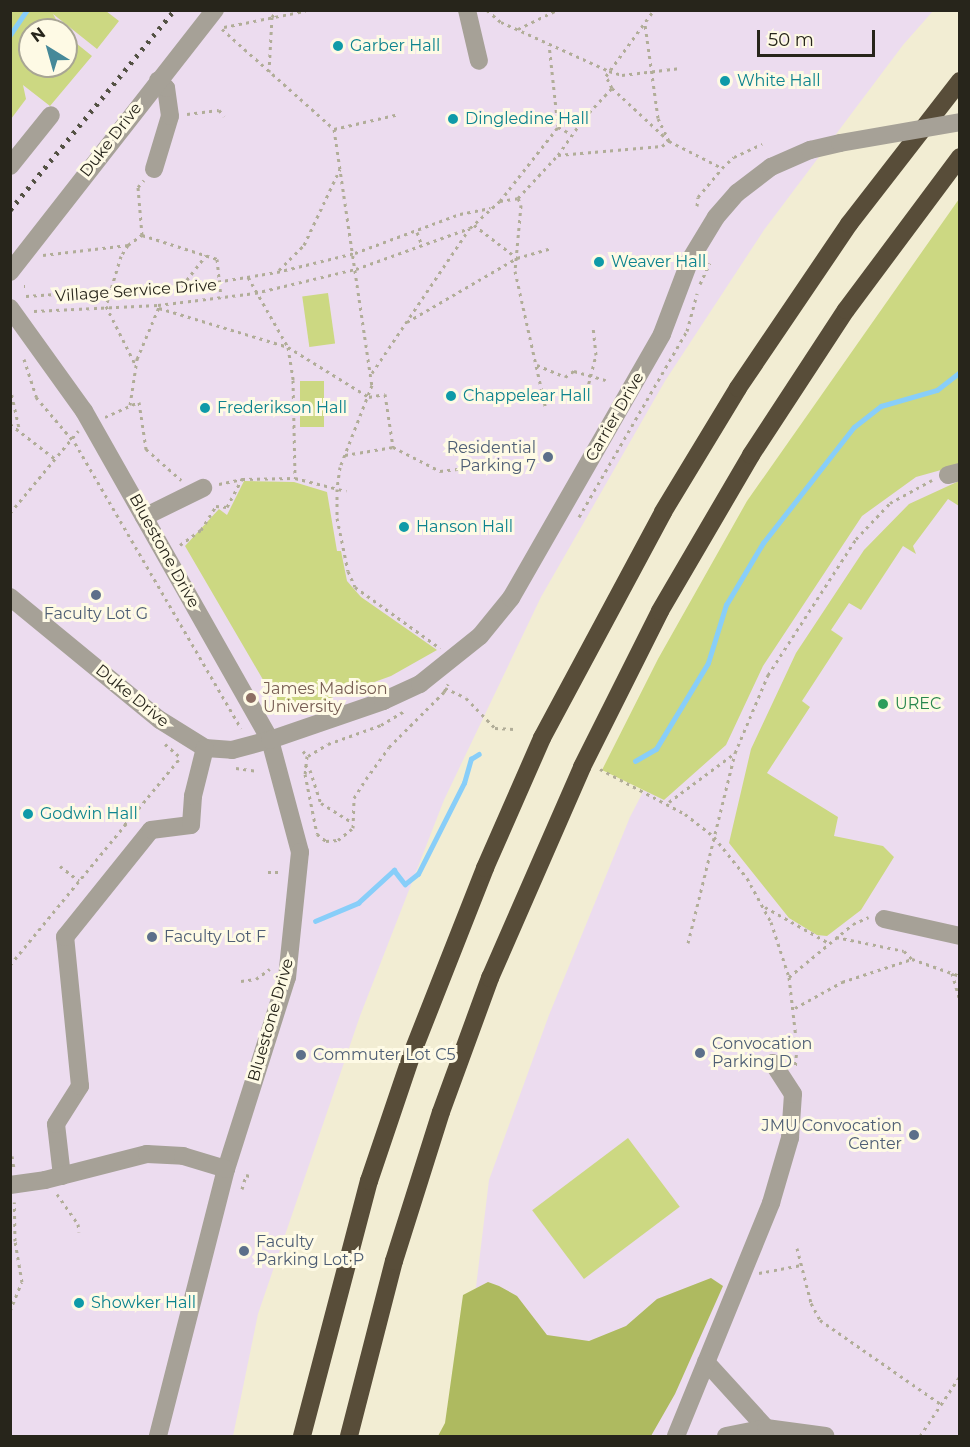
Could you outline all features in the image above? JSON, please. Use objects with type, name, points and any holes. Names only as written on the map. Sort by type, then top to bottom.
[{"type":"highway","points":[[302,1437],[350,1247],[409,1062],[455,941],[542,738],[663,512],[738,388],[849,224],[960,81]]},
{"type":"highway","points":[[349,1437],[394,1261],[441,1112],[490,978],[582,767],[660,612],[751,455],[846,310],[960,157]]},
{"type":"street","points":[[467,10],[479,61]]},
{"type":"street","name":"Duke Drive","points":[[10,272],[158,80],[215,19]]},
{"type":"street","points":[[154,169],[165,124],[170,116],[166,88],[158,80]]},
{"type":"street","points":[[10,166],[51,115]]},
{"type":"street","name":"Carrier Drive","points":[[270,740],[397,695],[443,668],[480,636],[524,577],[662,334],[690,260],[706,231],[738,193],[771,167],[810,150],[960,122]]},
{"type":"street","name":"Bluestone Drive","points":[[10,308],[84,411],[270,740],[297,831],[300,871],[287,977],[226,1168],[158,1437]]},
{"type":"street","points":[[144,517],[203,488]]},
{"type":"street","name":"Duke Drive","points":[[10,597],[160,720],[205,748],[232,750],[270,740]]},
{"type":"street","points":[[62,1176],[56,1124],[80,1086],[65,937],[151,830],[191,825],[193,796],[205,748]]},
{"type":"street","points":[[884,919],[960,936]]},
{"type":"street","points":[[675,1437],[783,1165],[790,1138],[793,1094],[773,1063]]},
{"type":"street","points":[[13,1185],[62,1176],[147,1154],[183,1156],[226,1168]]},
{"type":"street","points":[[706,1362],[766,1428]]},
{"type":"street","points":[[726,1437],[766,1428],[825,1437]]},
{"type":"path","points":[[269,72],[272,17],[277,10]]},
{"type":"path","points":[[487,10],[517,29],[622,75],[681,68]]},
{"type":"path","points":[[517,29],[557,10]]},
{"type":"path","points":[[654,10],[606,76],[612,88],[669,141],[722,168]]},
{"type":"path","points":[[215,19],[272,17],[305,11]]},
{"type":"path","points":[[215,19],[269,72],[334,129],[355,253],[371,375],[369,397],[345,455],[337,489],[337,518],[348,571],[355,587],[443,650]]},
{"type":"path","points":[[645,22],[658,118],[669,141]]},
{"type":"path","points":[[500,201],[558,127],[549,44]]},
{"type":"path","points":[[546,410],[515,272],[518,198],[558,156],[571,134],[612,88]]},
{"type":"path","points":[[170,116],[219,110],[224,116]]},
{"type":"path","points":[[334,129],[399,114]]},
{"type":"path","points":[[558,127],[571,134]]},
{"type":"path","points":[[558,156],[662,146],[669,141]]},
{"type":"path","points":[[697,206],[698,197],[722,168],[734,157],[762,144]]},
{"type":"path","points":[[277,272],[304,245],[340,168]]},
{"type":"path","points":[[142,235],[138,187],[154,169]]},
{"type":"path","name":"Village Service Drive","points":[[34,311],[106,306],[159,307],[255,293],[356,269],[422,246],[470,228],[500,201],[518,198]]},
{"type":"path","points":[[26,296],[182,286],[277,272],[355,253],[417,232],[459,214],[490,208]]},
{"type":"path","points":[[474,225],[517,258]]},
{"type":"path","points":[[371,375],[470,228]]},
{"type":"path","points":[[417,232],[422,246]]},
{"type":"path","points":[[42,255],[128,245],[142,235]]},
{"type":"path","points":[[142,235],[217,259],[221,297]]},
{"type":"path","points":[[128,245],[109,292],[106,306],[136,366]]},
{"type":"path","points":[[405,323],[517,258],[553,248]]},
{"type":"path","points":[[182,286],[206,255]]},
{"type":"path","points":[[248,277],[255,293],[288,346],[293,380],[296,478]]},
{"type":"path","points":[[130,405],[136,366],[159,307],[288,346],[369,397],[385,394],[393,447]]},
{"type":"path","points":[[585,398],[596,355],[593,327]]},
{"type":"path","points":[[22,354],[36,397],[71,438],[241,728]]},
{"type":"path","points":[[537,364],[565,377],[574,370],[606,380]]},
{"type":"path","points":[[10,387],[19,430]]},
{"type":"path","points":[[105,417],[139,402],[146,450],[183,482]]},
{"type":"path","points":[[10,424],[54,458]]},
{"type":"path","points":[[10,513],[79,430]]},
{"type":"path","points":[[345,455],[393,447],[440,471],[518,462]]},
{"type":"path","points":[[688,943],[735,753],[768,675],[856,539],[902,495],[954,474]]},
{"type":"path","points":[[180,545],[201,530],[216,506],[227,507],[242,479],[296,478],[346,491]]},
{"type":"path","points":[[381,725],[328,744],[307,756],[305,765],[317,834],[326,841],[338,840],[353,828],[354,798],[366,779],[389,747],[444,692],[447,685]]},
{"type":"path","points":[[450,690],[466,698],[495,728],[515,729]]},
{"type":"path","points":[[303,751],[307,756]]},
{"type":"path","points":[[669,802],[735,753]]},
{"type":"path","points":[[10,965],[180,757]]},
{"type":"path","points":[[305,765],[321,803],[352,822]]},
{"type":"path","points":[[592,766],[669,802],[714,837],[740,867],[763,905],[789,977],[795,1008],[797,1047],[793,1094]]},
{"type":"path","points":[[107,808],[126,824]]},
{"type":"path","points":[[60,866],[79,881]]},
{"type":"path","points":[[268,872],[289,872]]},
{"type":"path","points":[[763,905],[829,943]]},
{"type":"path","points":[[789,977],[862,918],[884,919]]},
{"type":"path","points":[[836,937],[904,951],[912,959],[960,976]]},
{"type":"path","points":[[795,1008],[854,977],[912,959]]},
{"type":"path","points":[[242,981],[256,979],[270,969]]},
{"type":"path","points":[[952,973],[960,1001]]},
{"type":"path","points":[[10,1311],[22,1282],[15,1241],[12,1156]]},
{"type":"path","points":[[242,1189],[246,1175],[253,1177]]},
{"type":"path","points":[[56,1193],[78,1224],[79,1233]]},
{"type":"path","points":[[797,1248],[820,1320],[941,1404]]},
{"type":"path","points":[[740,1277],[801,1265]]},
{"type":"path","points":[[920,1437],[960,1376]]},
{"type":"shaded area","name":"James Madison University","points":[[10,11],[933,11],[903,45],[764,230],[665,381],[541,597],[444,800],[360,1016],[258,1314],[233,1436],[11,1436]]},
{"type":"shaded area","points":[[959,272],[959,1436],[454,1436],[460,1419],[489,1180],[549,1015],[630,817],[736,612]]},
{"type":"green space","points":[[11,11],[106,11],[119,21],[97,49],[78,34],[78,18],[58,18],[53,14],[55,18],[18,18],[18,78],[74,78],[50,106],[23,85],[26,99],[11,119]]},
{"type":"green space","points":[[78,45],[92,56],[78,73]]},
{"type":"green space","points":[[959,199],[959,465],[916,477],[862,516],[763,666],[726,745],[664,800],[602,770],[658,659],[747,501]]},
{"type":"green space","points":[[328,293],[335,344],[309,347],[302,297]]},
{"type":"green space","points":[[300,381],[324,381],[324,427],[300,427]]},
{"type":"green space","points":[[244,481],[294,482],[327,492],[337,551],[341,551],[347,581],[361,597],[437,650],[391,676],[303,708],[283,708],[276,702],[185,546],[219,509],[227,515]]},
{"type":"green space","points":[[959,481],[959,506],[948,499],[913,546],[916,554],[903,546],[861,610],[849,603],[831,630],[843,638],[802,701],[810,707],[767,773],[838,817],[834,836],[883,846],[894,857],[861,910],[827,936],[817,935],[789,918],[729,843],[751,749],[796,653],[864,550],[909,504]]},
{"type":"green space","points":[[628,1138],[680,1207],[584,1279],[532,1210]]},
{"type":"green space","points":[[711,1278],[723,1286],[675,1394],[651,1436],[438,1436],[445,1423],[463,1295],[488,1282],[499,1286],[517,1296],[547,1335],[589,1341],[626,1326],[657,1299]]},
{"type":"waterway","points":[[10,35],[27,10]]},
{"type":"waterway","points":[[635,761],[656,749],[708,663],[726,605],[763,543],[854,427],[881,406],[937,390],[960,372]]},
{"type":"waterway","points":[[315,921],[358,903],[394,870],[405,884],[418,874],[464,783],[471,759],[479,754]]},
{"type":"railway","points":[[10,210],[174,10]]},
{"type":"place","name":"Garber Hall","points":[[338,46]]},
{"type":"place","name":"White Hall","points":[[725,81]]},
{"type":"place","name":"Dingledine Hall","points":[[453,119]]},
{"type":"place","name":"Weaver Hall","points":[[599,262]]},
{"type":"place","name":"Chappelear Hall","points":[[451,396]]},
{"type":"place","name":"Frederikson Hall","points":[[205,408]]},
{"type":"place","name":"Residential Parking 7","points":[[548,457]]},
{"type":"place","name":"Hanson Hall","points":[[404,527]]},
{"type":"place","name":"Faculty Lot G","points":[[96,595]]},
{"type":"place","name":"James Madison University","points":[[251,698]]},
{"type":"place","name":"UREC","points":[[883,704]]},
{"type":"place","name":"Godwin Hall","points":[[28,814]]},
{"type":"place","name":"Faculty Lot F","points":[[152,937]]},
{"type":"place","name":"Convocation Parking D","points":[[700,1053]]},
{"type":"place","name":"Commuter Lot C5","points":[[301,1055]]},
{"type":"place","name":"JMU Convocation Center","points":[[914,1135]]},
{"type":"place","name":"Faculty Parking Lot P","points":[[244,1251]]},
{"type":"place","name":"Showker Hall","points":[[79,1303]]}]
